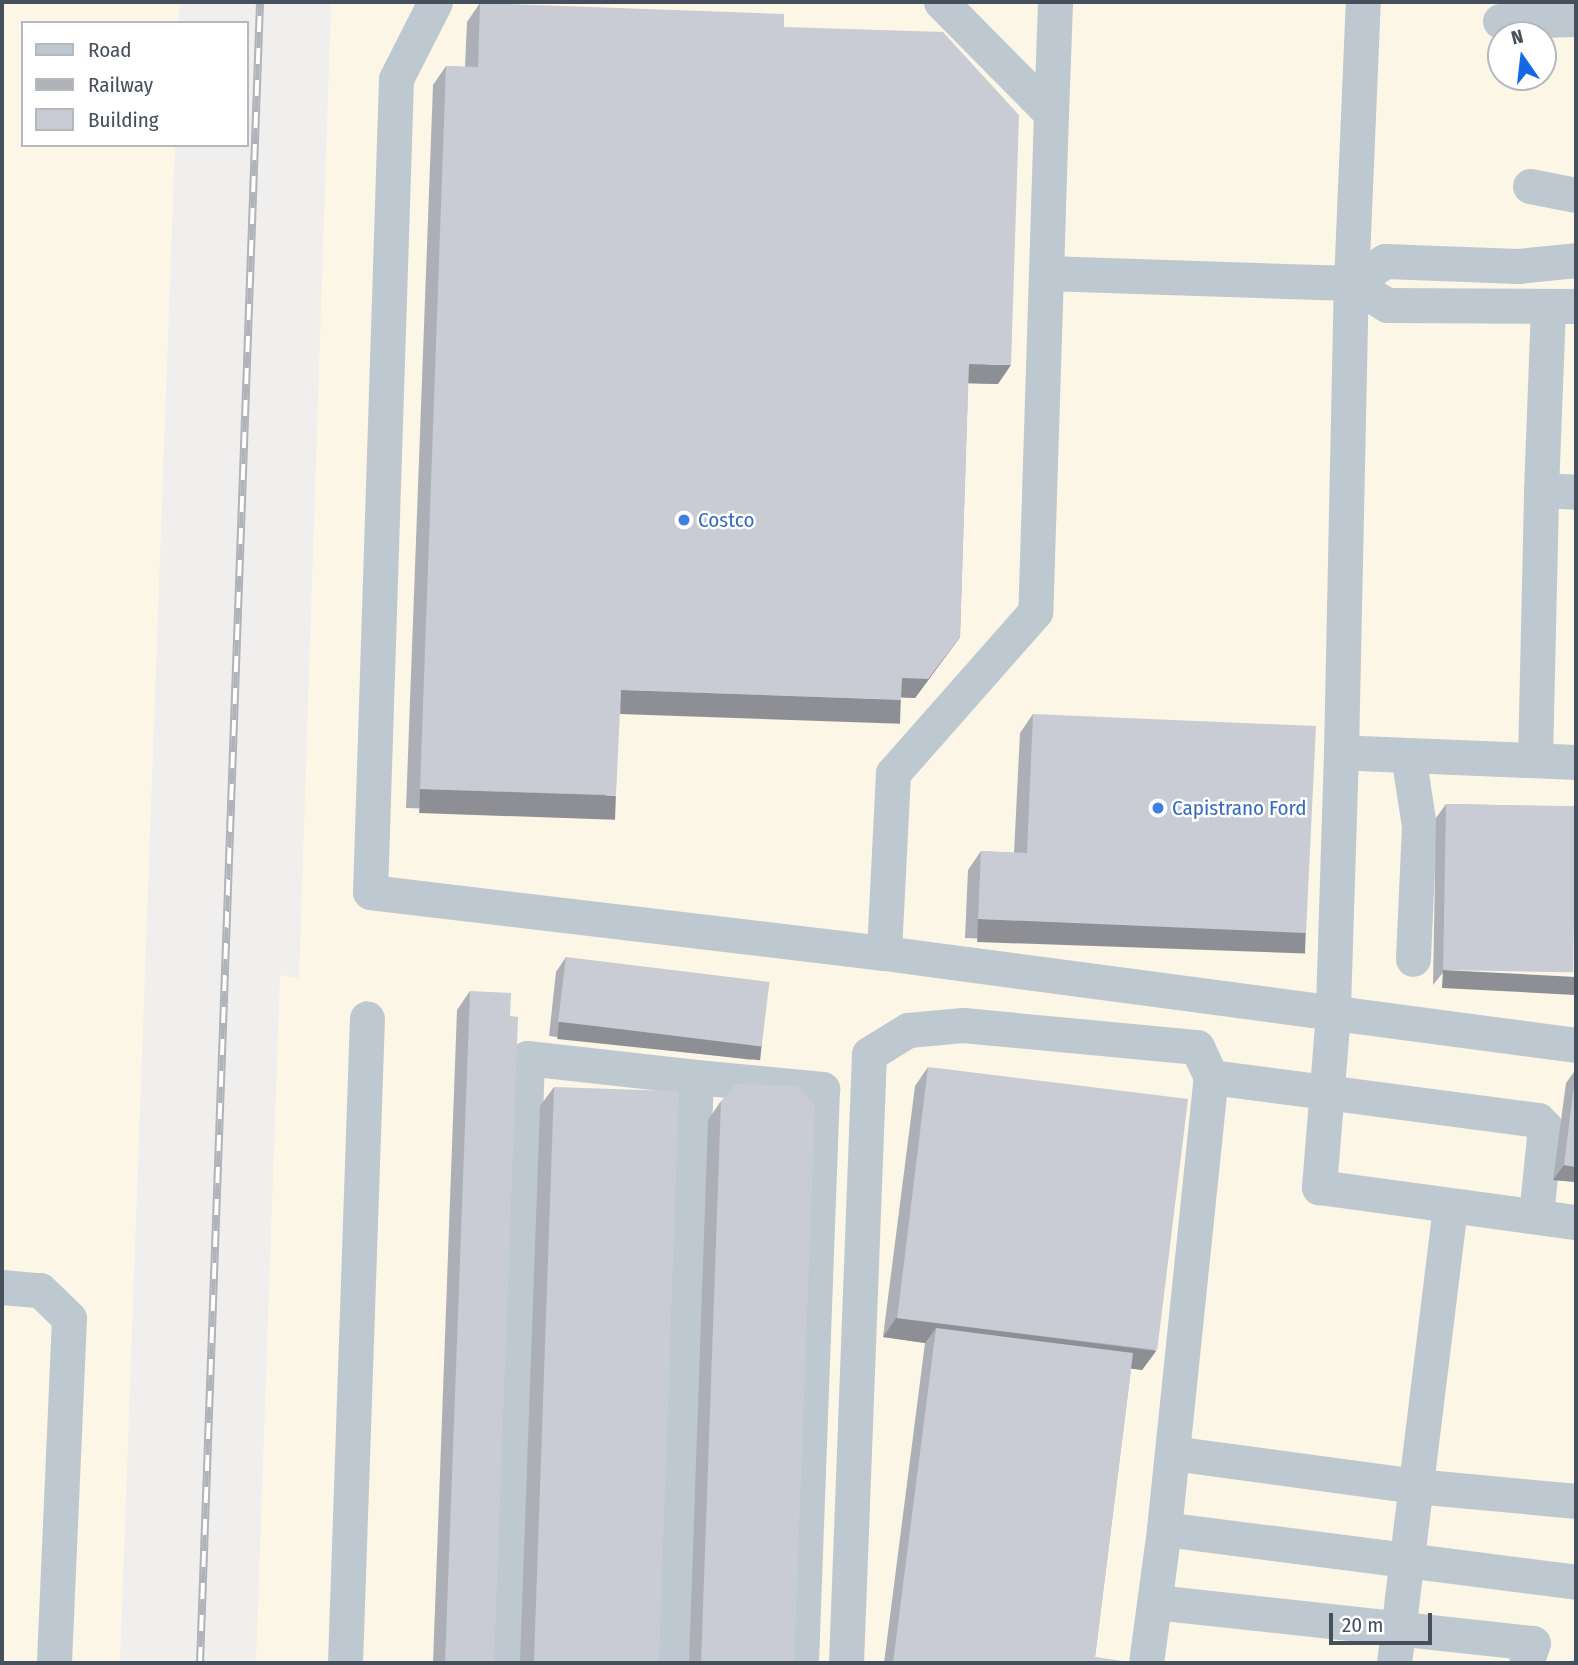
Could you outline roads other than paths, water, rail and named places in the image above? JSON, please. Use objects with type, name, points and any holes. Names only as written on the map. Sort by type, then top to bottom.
[{"type":"lane","points":[[435,2],[396,79],[370,892],[884,953],[1576,1045]]},
{"type":"lane","points":[[941,2],[1051,113]]},
{"type":"lane","points":[[884,953],[893,772],[1035,612],[1055,2]]},
{"type":"lane","points":[[1363,2],[1351,283],[1333,1013],[1319,1187],[1576,1222]]},
{"type":"lane","points":[[1500,21],[1576,19]]},
{"type":"lane","points":[[1530,187],[1576,195]]},
{"type":"lane","points":[[1351,283],[1385,261],[1518,267],[1576,260]]},
{"type":"lane","points":[[1046,273],[1351,283],[1387,304],[1562,307],[1541,491],[1535,760]]},
{"type":"lane","points":[[1541,491],[1576,492]]},
{"type":"lane","points":[[1341,752],[1576,762]]},
{"type":"lane","points":[[1408,755],[1419,826],[1413,960]]},
{"type":"lane","points":[[345,1663],[367,1018]]},
{"type":"lane","points":[[846,1663],[869,1054],[908,1030],[964,1025],[1197,1047],[1211,1077],[1164,1529],[1146,1663]]},
{"type":"lane","points":[[506,1663],[527,1058],[822,1089],[801,1663]]},
{"type":"lane","points":[[674,1663],[696,1077]]},
{"type":"lane","points":[[1211,1077],[1538,1120],[1545,1126],[1536,1216]]},
{"type":"lane","points":[[1394,1663],[1450,1205]]},
{"type":"lane","points":[[2,1287],[40,1290],[69,1318],[54,1663]]},
{"type":"lane","points":[[1172,1453],[1415,1486],[1576,1501]]},
{"type":"lane","points":[[1164,1529],[1406,1558],[1576,1582]]},
{"type":"lane","points":[[1155,1602],[1533,1643],[1526,1663]]},
{"type":"railway","points":[[200,1663],[260,2]]},
{"type":"place","name":"Costco","points":[[684,520]]},
{"type":"place","name":"Capistrano Ford","points":[[1158,808]]}]
